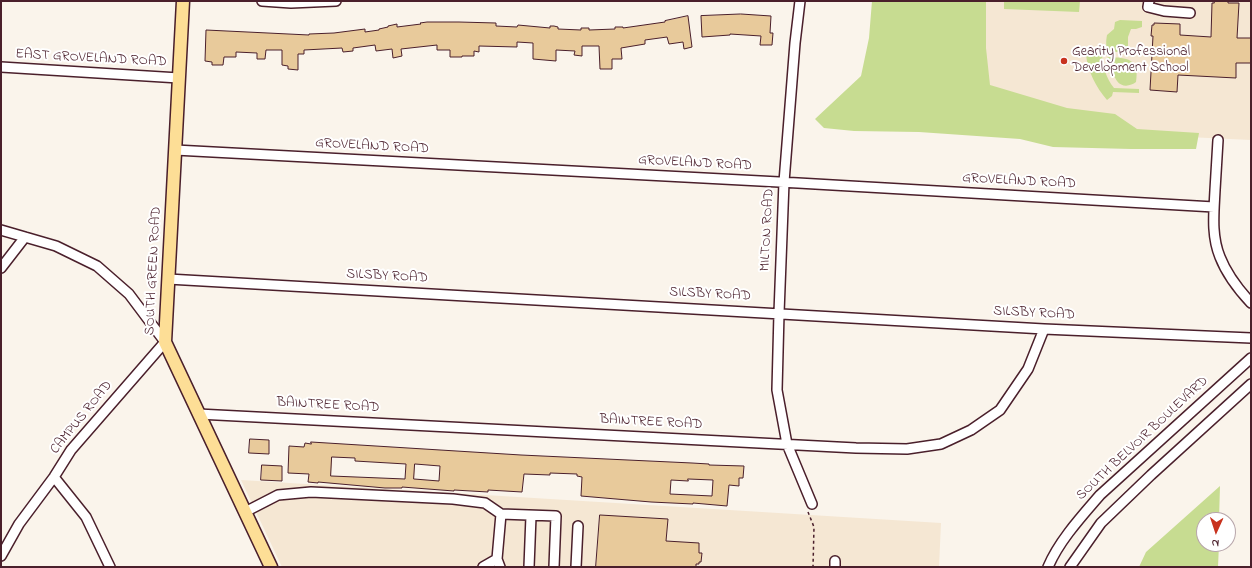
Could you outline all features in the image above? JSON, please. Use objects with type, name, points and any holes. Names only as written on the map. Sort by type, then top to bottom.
[{"type":"main road","name":"SOUTH GREEN ROAD","points":[[183,1],[165,342],[271,567]]},
{"type":"street","points":[[262,1],[301,3],[336,1]]},
{"type":"street","name":"MILTON ROAD","points":[[800,1],[795,43],[784,182],[777,390],[787,444],[812,504]]},
{"type":"street","points":[[1149,1],[1148,7],[1164,11],[1190,13]]},
{"type":"street","name":"EAST GROVELAND ROAD","points":[[1,67],[179,78]]},
{"type":"street","points":[[1218,140],[1214,233],[1219,256],[1224,267],[1233,282],[1251,303]]},
{"type":"street","name":"GROVELAND ROAD","points":[[175,150],[784,182],[1214,207]]},
{"type":"street","points":[[1,230],[56,246],[97,266],[130,294],[165,342]]},
{"type":"street","points":[[1,268],[25,237]]},
{"type":"street","name":"SILSBY ROAD","points":[[168,279],[1044,329],[1251,338]]},
{"type":"street","name":"BAINTREE ROAD","points":[[198,414],[907,450],[941,444],[971,430],[1000,410],[1028,369],[1044,329]]},
{"type":"street","name":"CAMPUS ROAD","points":[[1,556],[20,524],[54,477],[70,450],[165,342]]},
{"type":"street","name":"SOUTH BELVOIR BOULEVARD","points":[[1048,567],[1062,543],[1078,521],[1100,496],[1251,358]]},
{"type":"street","points":[[1070,567],[1101,523],[1151,475],[1251,384]]},
{"type":"street","points":[[54,477],[86,517],[110,567]]},
{"type":"street","points":[[245,512],[278,495],[311,492],[453,498],[485,503],[501,514],[556,516],[554,567]]},
{"type":"street","points":[[483,567],[499,563],[501,514]]},
{"type":"street","points":[[529,567],[532,516]]},
{"type":"street","points":[[576,567],[578,526]]},
{"type":"path","points":[[812,504],[805,505],[814,528],[813,567]]},
{"type":"shaded area","name":"Gearity Professional Development School","points":[[884,1],[1251,1],[1251,140],[871,122]]},
{"type":"shaded area","points":[[241,480],[941,523],[939,567],[282,567]]},
{"type":"green space","points":[[872,1],[986,1],[986,48],[990,85],[1067,108],[1115,114],[1137,129],[1199,133],[1196,149],[1053,147],[1020,139],[919,132],[854,131],[824,128],[815,119],[861,76],[869,38]]},
{"type":"green space","points":[[1004,1],[1080,1],[1079,12],[1004,9]]},
{"type":"green space","points":[[1120,20],[1142,21],[1142,27],[1131,29],[1128,37],[1128,50],[1124,53],[1111,51],[1106,45],[1107,35],[1114,29],[1115,22]]},
{"type":"green space","points":[[1086,55],[1102,55],[1105,72],[1114,88],[1139,89],[1139,93],[1113,92],[1112,96],[1107,100],[1093,79]]},
{"type":"green space","points":[[1108,57],[1121,58],[1131,61],[1136,68],[1136,82],[1132,85],[1121,85],[1115,77],[1107,72],[1106,59]]},
{"type":"green space","points":[[1220,486],[1219,512],[1196,512],[1196,552],[1219,552],[1218,567],[1139,567],[1146,552]]},
{"type":"building","points":[[1214,1],[1239,3],[1237,38],[1251,38],[1251,63],[1236,63],[1236,78],[1178,75],[1177,92],[1150,90],[1153,36],[1151,36],[1152,25],[1154,25],[1154,23],[1180,24],[1180,35],[1211,37],[1212,3],[1214,3]]},
{"type":"building","points":[[741,14],[771,16],[770,33],[773,33],[772,45],[760,45],[761,36],[730,34],[702,37],[701,16]]},
{"type":"building","points":[[688,16],[692,47],[684,49],[683,42],[669,44],[667,37],[645,40],[645,44],[621,48],[622,59],[612,59],[612,69],[600,69],[599,46],[582,46],[582,56],[574,55],[575,51],[556,50],[556,61],[533,59],[533,43],[517,42],[517,47],[479,46],[479,52],[474,51],[474,56],[462,57],[450,57],[450,50],[437,50],[437,45],[401,49],[402,56],[393,58],[392,49],[376,51],[375,45],[353,48],[353,51],[343,52],[342,48],[304,50],[304,54],[298,54],[298,70],[288,69],[288,66],[282,65],[282,50],[266,50],[265,59],[257,59],[257,53],[236,52],[236,57],[224,57],[223,65],[212,65],[212,62],[205,61],[206,30],[309,35],[365,29],[365,32],[379,30],[397,24],[397,27],[427,22],[459,22],[496,23],[496,26],[517,27],[518,25],[550,28],[550,26],[554,26],[558,27],[558,29],[581,30],[581,28],[589,28],[589,30],[615,29],[615,27],[623,28],[665,22]]},
{"type":"building","points":[[250,439],[269,440],[269,454],[249,453]]},
{"type":"building","points":[[311,442],[521,455],[744,466],[743,478],[739,478],[739,486],[729,485],[727,506],[693,503],[651,502],[581,496],[582,477],[577,476],[577,474],[524,474],[522,492],[488,490],[488,492],[454,491],[402,487],[385,488],[308,482],[309,474],[288,473],[289,446],[304,447],[305,443],[311,444]],"holes":[[[332,457],[355,458],[355,461],[406,464],[405,479],[331,476]],[[415,464],[440,466],[439,481],[414,479]],[[688,479],[713,480],[712,496],[670,494],[671,480],[688,481]]]},
{"type":"building","points":[[262,465],[282,466],[282,481],[261,480]]},
{"type":"building","points":[[600,515],[668,519],[666,541],[699,543],[699,553],[702,553],[701,562],[696,564],[696,567],[596,567]]},
{"type":"place","name":"Gearity Professional Development School","points":[[1064,61]]}]
